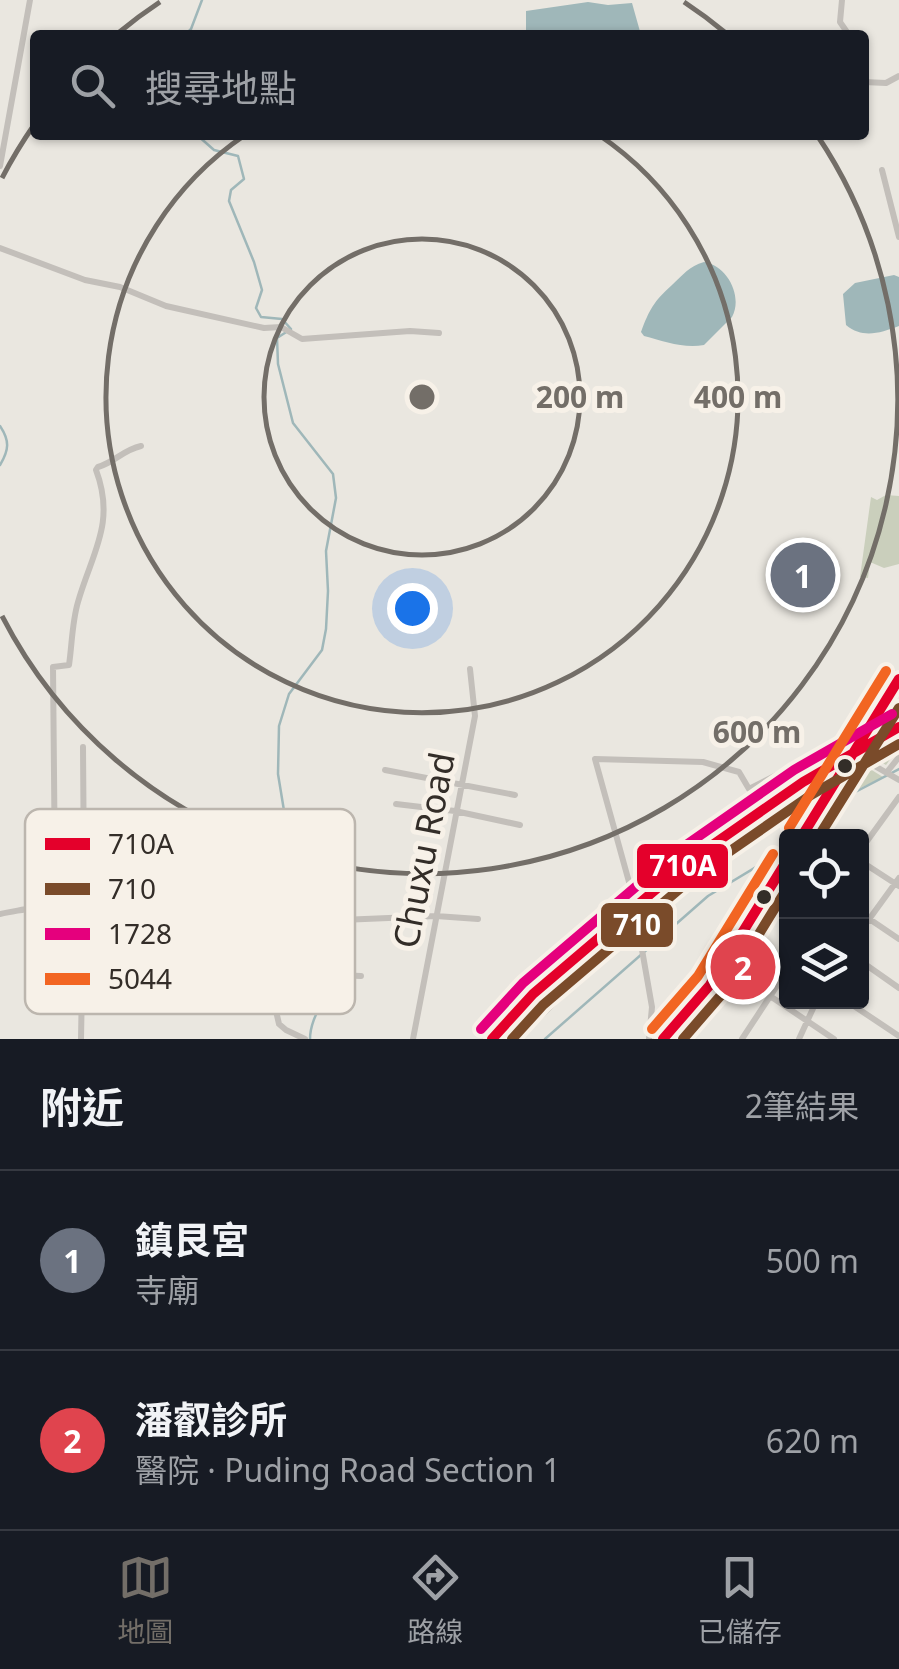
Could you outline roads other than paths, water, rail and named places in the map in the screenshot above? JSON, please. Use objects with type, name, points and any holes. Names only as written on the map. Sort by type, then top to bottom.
[{"type":"highway","points":[[513,1039],[571,982],[803,782]]},
{"type":"highway","points":[[492,1039],[533,994],[714,843],[767,814],[794,806]]},
{"type":"street","points":[[0,166],[30,0]]},
{"type":"street","points":[[842,0],[840,22],[846,30]]},
{"type":"street","points":[[869,82],[886,82],[899,76]]},
{"type":"street","points":[[882,170],[899,237]]},
{"type":"street","points":[[0,248],[166,306],[264,328],[276,326],[302,339],[410,331],[440,333]]},
{"type":"street","points":[[54,809],[53,667],[69,666],[77,606],[100,541],[104,498],[96,470],[123,451],[141,446]]},
{"type":"street","name":"Chuxu Road","points":[[413,1039],[474,716],[470,669]]},
{"type":"street","points":[[810,829],[899,680]]},
{"type":"street","points":[[648,1039],[652,1006],[641,944],[629,882],[595,759],[703,762],[739,772],[749,789],[873,728],[899,690]]},
{"type":"street","points":[[83,747],[83,809]]},
{"type":"street","points":[[856,756],[899,780]]},
{"type":"street","points":[[887,772],[899,757]]},
{"type":"street","points":[[385,770],[515,795]]},
{"type":"street","points":[[869,838],[899,797]]},
{"type":"street","points":[[396,804],[456,811],[520,825]]},
{"type":"street","points":[[869,866],[898,882],[869,912]]},
{"type":"street","points":[[669,1035],[710,985],[779,874]]},
{"type":"street","points":[[669,1035],[716,986],[779,883]]},
{"type":"street","points":[[0,914],[25,909]]},
{"type":"street","points":[[355,919],[436,916],[478,919]]},
{"type":"street","points":[[869,919],[899,939]]},
{"type":"street","points":[[869,967],[899,988]]},
{"type":"street","points":[[355,976],[360,976]]},
{"type":"street","points":[[742,1039],[779,982]]},
{"type":"street","points":[[770,996],[834,1039]]},
{"type":"street","points":[[799,1039],[812,1009]]},
{"type":"street","points":[[858,1009],[898,1036]]},
{"type":"street","points":[[81,1014],[81,1039]]},
{"type":"street","points":[[276,1014],[279,1024],[305,1039]]},
{"type":"street","points":[[669,1035],[689,1039]]},
{"type":"water","points":[[588,2],[632,3],[640,30],[526,30],[526,11]]},
{"type":"water","points":[[704,262],[720,269],[731,284],[736,301],[732,317],[704,345],[681,345],[644,336],[641,332],[656,301],[686,271]]},
{"type":"water","points":[[899,277],[899,326],[865,333],[846,325],[843,294],[855,283]]},
{"type":"waterway","points":[[190,30],[202,0]]},
{"type":"waterway","points":[[203,140],[214,150],[238,156],[244,179],[231,190],[229,201],[262,290],[256,308],[261,317],[282,319],[291,329],[277,338],[278,364],[293,423],[333,474],[336,498],[326,551],[328,591],[322,650],[289,694],[279,726],[278,774],[284,809]]},
{"type":"waterway","points":[[0,426],[7,446],[0,465]]},
{"type":"waterway","points":[[813,825],[840,800],[899,769]]},
{"type":"waterway","points":[[545,1039],[708,896],[779,853]]},
{"type":"waterway","points":[[310,1039],[316,1014]]},
{"type":"tunnel","points":[[803,782],[899,727]]},
{"type":"tunnel","points":[[794,806],[860,762],[899,743]]},
{"type":"place","name":"鎮艮宮","points":[[803,575]]},
{"type":"place","name":"潘叡診所","points":[[743,967]]}]
